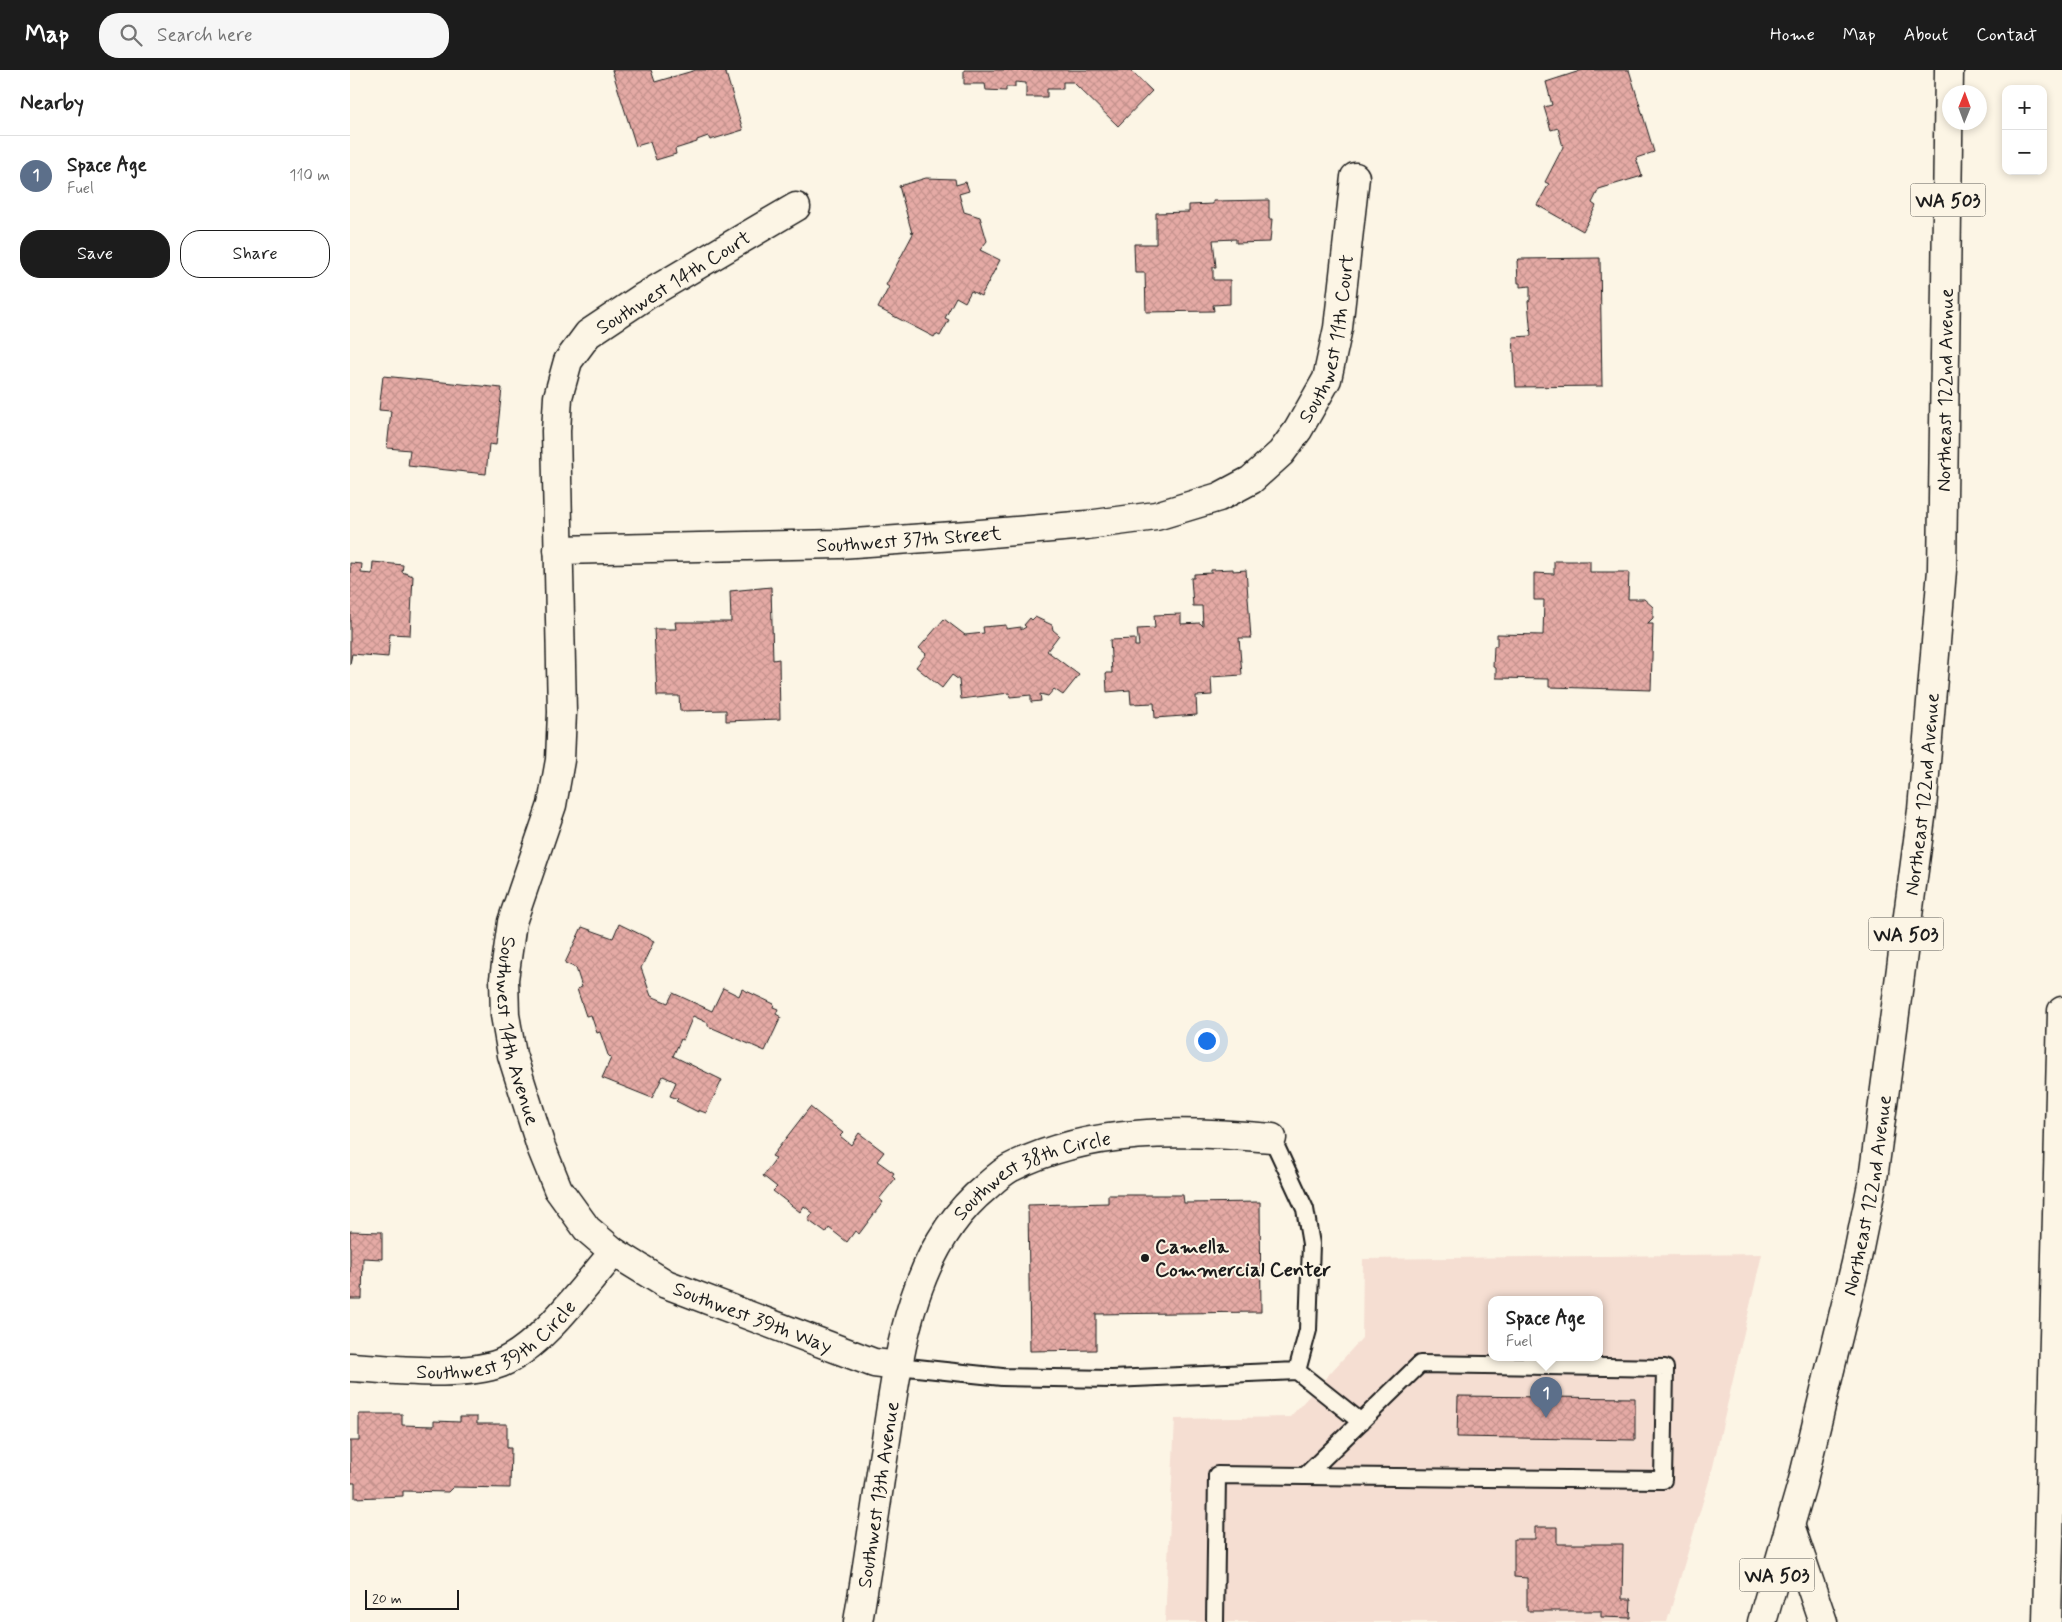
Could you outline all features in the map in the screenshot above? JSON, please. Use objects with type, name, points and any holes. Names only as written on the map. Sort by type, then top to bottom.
[{"type":"main road","name":"Northeast 122nd Avenue","points":[[1762,1622],[1790,1528],[1843,1319],[1873,1180],[1922,810],[1942,570],[1950,70]]},
{"type":"main road","name":"Southwest 11th Court","points":[[1251,480],[1287,446],[1327,379],[1338,328],[1355,177]]},
{"type":"main road","name":"Southwest 14th Court","points":[[558,550],[556,431],[558,398],[568,361],[588,334],[618,312],[796,207]]},
{"type":"main road","name":"Southwest 37th Street","points":[[558,550],[840,544],[1087,525],[1156,516],[1219,497],[1251,480]]},
{"type":"main road","name":"Southwest 14th Avenue","points":[[558,550],[562,712],[560,760],[552,805],[512,922],[504,979],[506,1015],[512,1054],[541,1147],[558,1189],[587,1229],[614,1252]]},
{"type":"main road","points":[[2047,1622],[2060,1229],[2062,1011]]},
{"type":"main road","name":"Southwest 38th Circle","points":[[898,1366],[916,1293],[936,1248],[957,1215],[974,1197],[1008,1169],[1053,1149],[1106,1138],[1213,1133],[1272,1138]]},
{"type":"main road","name":"Southwest 39th Way","points":[[614,1252],[666,1284],[874,1363],[898,1366]]},
{"type":"main road","name":"Southwest 39th Circle","points":[[350,1367],[457,1371],[478,1369],[501,1363],[523,1351],[543,1332],[614,1252]]},
{"type":"main road","name":"Southwest 13th Avenue","points":[[858,1622],[898,1366]]},
{"type":"main road","points":[[1790,1528],[1823,1622]]},
{"type":"lane","points":[[1272,1138],[1305,1209],[1311,1244],[1308,1330],[1297,1371]]},
{"type":"lane","points":[[1215,1622],[1217,1475],[1305,1476],[1663,1480],[1664,1368],[1420,1364],[1305,1476]]},
{"type":"lane","points":[[898,1366],[1002,1377],[1112,1379],[1297,1371],[1361,1422]]},
{"type":"shaded area","points":[[1762,1254],[1712,1471],[1667,1622],[1165,1622],[1175,1419],[1290,1417],[1362,1338],[1363,1259]]},
{"type":"building","points":[[612,70],[651,70],[655,82],[696,70],[725,70],[743,130],[710,140],[708,136],[697,140],[697,142],[675,149],[676,154],[656,160],[650,142],[636,146]]},
{"type":"building","points":[[964,70],[1130,70],[1152,91],[1118,126],[1073,82],[1063,82],[1063,89],[1047,89],[1047,97],[1026,97],[1026,83],[1015,82],[1015,87],[1006,87],[1006,91],[986,90],[985,84],[964,84]]},
{"type":"building","points":[[1583,70],[1629,70],[1654,152],[1636,158],[1642,176],[1599,189],[1592,203],[1596,206],[1583,231],[1537,205],[1549,184],[1545,182],[1563,147],[1558,128],[1551,130],[1544,107],[1552,105],[1546,82]]},
{"type":"building","points":[[926,178],[955,179],[956,185],[966,182],[969,191],[959,194],[964,212],[980,217],[987,241],[980,250],[1000,260],[981,296],[971,291],[965,302],[956,297],[945,318],[949,320],[940,336],[936,334],[934,337],[878,308],[889,287],[886,285],[914,232],[912,233],[899,186]]},
{"type":"building","points":[[1269,200],[1269,219],[1272,219],[1270,242],[1236,243],[1236,239],[1213,240],[1216,267],[1213,267],[1213,280],[1230,280],[1230,304],[1213,305],[1214,311],[1146,312],[1145,273],[1135,273],[1134,244],[1156,244],[1156,213],[1189,212],[1189,205],[1213,204],[1213,201]]},
{"type":"building","points":[[1600,258],[1602,386],[1516,387],[1513,337],[1531,336],[1528,301],[1530,300],[1530,286],[1520,287],[1520,283],[1518,283],[1517,261],[1519,259]]},
{"type":"building","points":[[383,376],[502,388],[496,445],[489,444],[486,474],[408,466],[410,450],[387,448],[391,411],[379,410]]},
{"type":"building","points":[[1554,561],[1590,561],[1590,572],[1629,572],[1628,599],[1644,599],[1653,607],[1653,618],[1647,624],[1653,624],[1651,690],[1549,687],[1549,679],[1496,678],[1496,668],[1493,667],[1494,646],[1497,646],[1497,634],[1543,635],[1544,600],[1534,600],[1534,573],[1554,574]]},
{"type":"building","points":[[373,562],[403,565],[402,572],[413,576],[410,635],[390,634],[388,657],[352,654],[350,664],[350,563],[362,564],[361,573],[372,574]]},
{"type":"building","points":[[1233,569],[1233,571],[1246,570],[1251,638],[1239,638],[1242,675],[1211,677],[1212,695],[1196,696],[1197,715],[1155,718],[1154,703],[1131,704],[1130,690],[1107,692],[1106,673],[1112,673],[1110,640],[1135,639],[1135,646],[1139,646],[1137,629],[1155,628],[1154,615],[1181,614],[1181,624],[1200,623],[1203,626],[1202,606],[1193,606],[1191,578],[1194,578],[1194,574],[1211,573],[1211,570]]},
{"type":"building","points":[[771,587],[773,660],[779,659],[780,719],[726,721],[726,710],[680,711],[679,696],[657,696],[654,629],[676,629],[675,622],[731,622],[730,591]]},
{"type":"building","points":[[1035,617],[1052,625],[1053,630],[1059,635],[1047,651],[1079,675],[1063,695],[1054,689],[1048,696],[1040,694],[1041,701],[1031,702],[1031,695],[1010,697],[1009,693],[961,699],[959,680],[952,675],[942,688],[916,667],[926,654],[919,648],[944,619],[965,635],[984,633],[983,627],[1006,625],[1006,629],[1021,627],[1021,630],[1026,627],[1024,625],[1030,618],[1032,620]]},
{"type":"building","points":[[619,924],[654,941],[641,968],[651,996],[668,1003],[673,993],[712,1011],[723,988],[739,996],[742,989],[774,1004],[773,1007],[778,1009],[776,1014],[781,1017],[765,1051],[708,1026],[708,1023],[693,1016],[683,1040],[681,1039],[673,1056],[722,1080],[706,1113],[698,1110],[698,1112],[670,1096],[676,1082],[663,1076],[652,1098],[602,1078],[611,1058],[608,1055],[600,1032],[597,1033],[591,1015],[586,1016],[577,989],[582,987],[576,968],[565,963],[582,927],[613,938]]},
{"type":"building","points":[[810,1107],[843,1133],[840,1136],[851,1145],[859,1133],[884,1152],[877,1161],[894,1173],[892,1176],[895,1179],[879,1199],[883,1202],[859,1234],[855,1231],[847,1242],[829,1228],[826,1233],[808,1220],[813,1213],[804,1206],[800,1212],[773,1191],[777,1187],[763,1176],[776,1158],[772,1156]]},
{"type":"building","name":"Camella Commercial Center","points":[[1108,1195],[1183,1195],[1184,1203],[1260,1202],[1261,1312],[1096,1314],[1096,1350],[1030,1351],[1028,1205],[1108,1203]]},
{"type":"building","points":[[350,1231],[382,1232],[382,1259],[363,1258],[362,1299],[350,1299]]},
{"type":"building","points":[[1458,1396],[1635,1398],[1635,1440],[1457,1437]]},
{"type":"building","points":[[359,1414],[402,1414],[402,1425],[434,1426],[434,1421],[460,1422],[460,1417],[477,1417],[477,1424],[507,1424],[507,1448],[511,1448],[510,1488],[453,1487],[448,1492],[403,1491],[403,1496],[355,1498],[355,1483],[350,1483],[350,1441],[359,1441]]},
{"type":"building","points":[[1535,1527],[1557,1527],[1557,1544],[1623,1544],[1622,1599],[1631,1599],[1630,1618],[1601,1617],[1601,1611],[1527,1611],[1527,1578],[1514,1577],[1514,1539],[1535,1539]]},
{"type":"place","name":"Camella Commercial Center","points":[[1145,1258]]},
{"type":"place","name":"Space Age","points":[[1546,1418]]}]
